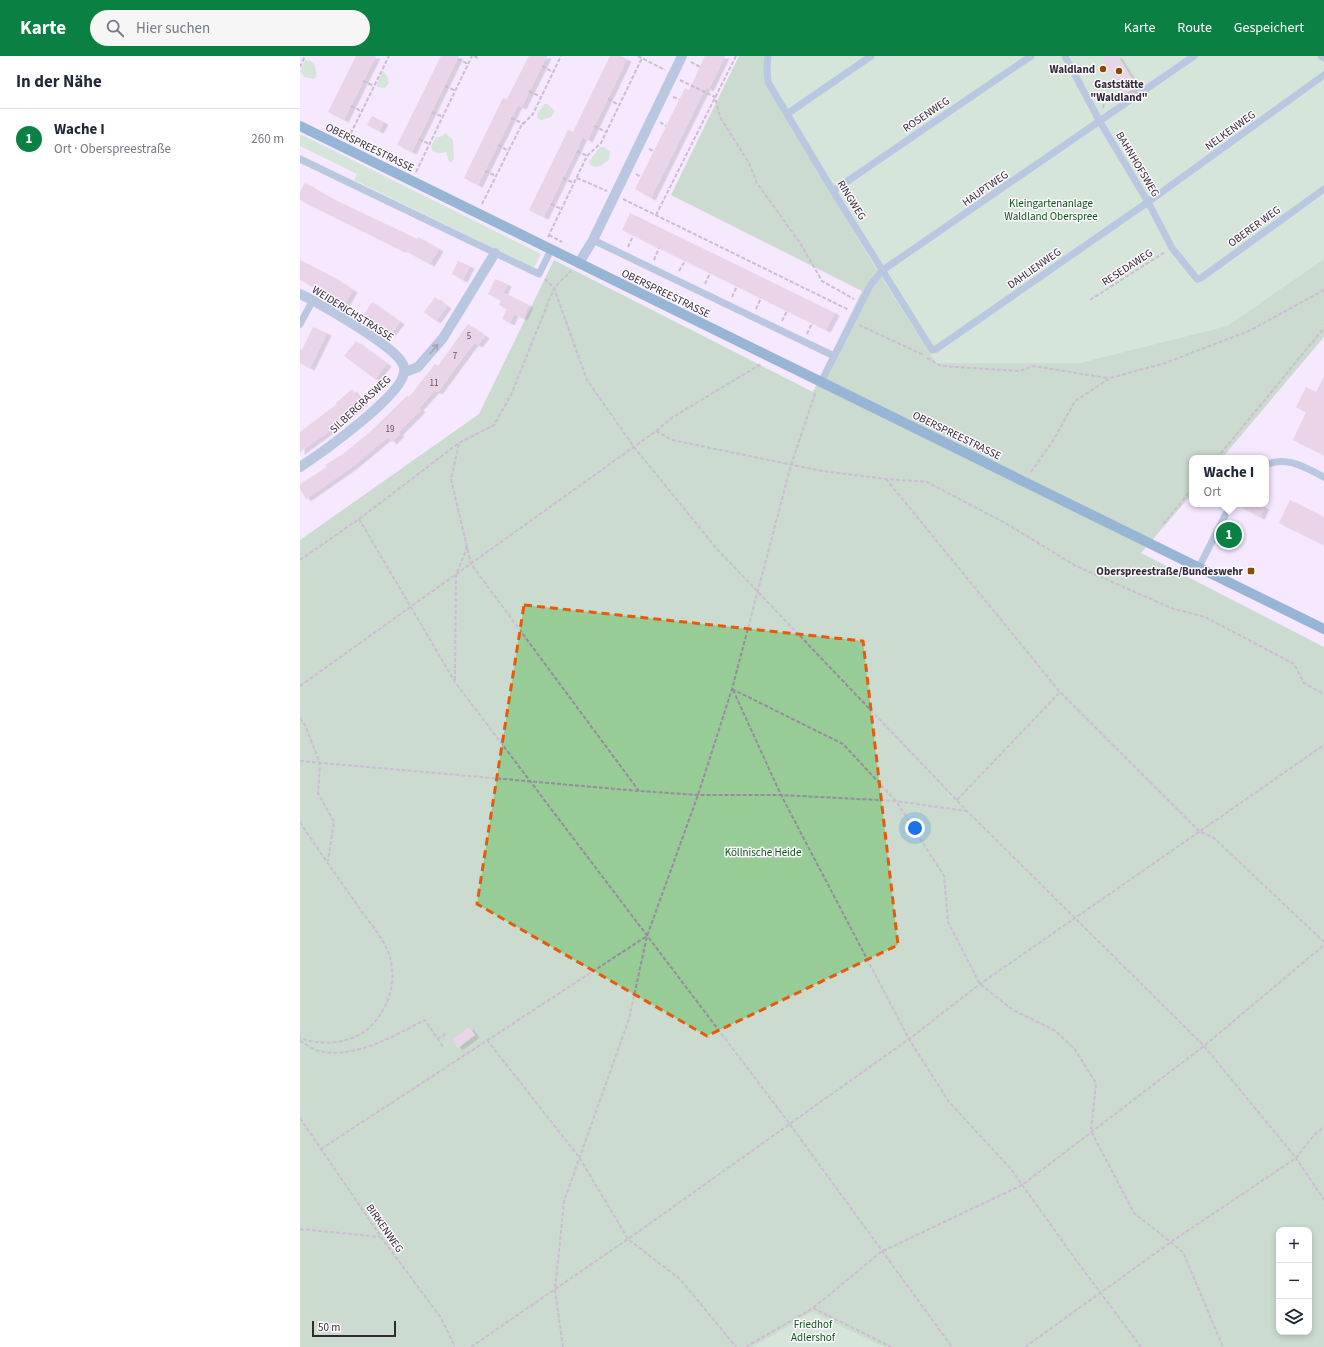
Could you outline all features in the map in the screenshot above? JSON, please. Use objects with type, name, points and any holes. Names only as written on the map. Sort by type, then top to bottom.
[{"type":"main road","name":"OBERSPREESTRASSE","points":[[300,126],[1324,629]]},
{"type":"street","points":[[579,264],[593,240],[685,58]]},
{"type":"street","name":"SILBERGRASWEG","points":[[300,467],[355,428],[385,400],[403,379],[404,372],[418,367],[443,338],[495,254]]},
{"type":"street","name":"WEIDERICHSTRASSE","points":[[300,294],[313,300],[384,346],[401,360],[404,372]]},
{"type":"lane","name":"RINGWEG","points":[[768,56],[768,82],[833,191],[883,270],[928,346],[932,350]]},
{"type":"lane","points":[[787,114],[871,56]]},
{"type":"lane","name":"ROSENWEG","points":[[833,191],[1031,56]]},
{"type":"lane","name":"BAHNHOFSWEG","points":[[1065,56],[1100,122],[1148,202],[1172,248],[1197,279]]},
{"type":"lane","name":"HAUPTWEG","points":[[821,382],[871,284],[883,270],[1194,56]]},
{"type":"lane","name":"NELKENWEG","points":[[1148,202],[1324,75]]},
{"type":"lane","points":[[300,159],[495,254],[540,274],[548,248]]},
{"type":"lane","name":"OBERER WEG","points":[[1197,279],[1201,278],[1324,189]]},
{"type":"lane","name":"DAHLIENWEG","points":[[932,350],[936,349],[1148,202]]},
{"type":"lane","points":[[593,240],[834,356]]},
{"type":"lane","points":[[300,324],[313,300]]},
{"type":"lane","points":[[1269,464],[1272,462],[1298,463],[1324,477]]},
{"type":"lane","points":[[1199,567],[1229,507]]},
{"type":"path","points":[[300,66],[305,56]]},
{"type":"path","points":[[344,148],[388,57],[384,56]]},
{"type":"path","points":[[411,181],[468,64],[473,56],[478,58]]},
{"type":"path","points":[[478,213],[509,151],[524,124],[532,114],[561,56]]},
{"type":"path","points":[[638,56],[715,97],[720,117],[749,162],[757,183],[800,243],[822,281],[861,303]]},
{"type":"path","points":[[656,216],[736,56]]},
{"type":"path","points":[[548,248],[561,209],[587,156],[601,143],[642,58]]},
{"type":"path","points":[[685,58],[700,67]]},
{"type":"path","points":[[458,59],[468,64]]},
{"type":"path","points":[[542,66],[553,72]]},
{"type":"path","points":[[364,81],[374,86]]},
{"type":"path","points":[[1100,122],[1108,84]]},
{"type":"path","points":[[445,86],[456,91]]},
{"type":"path","points":[[529,91],[541,97]]},
{"type":"path","points":[[608,99],[619,105]]},
{"type":"path","points":[[351,106],[361,111]]},
{"type":"path","points":[[432,112],[443,117]]},
{"type":"path","points":[[511,118],[524,124]]},
{"type":"path","points":[[594,126],[606,132]]},
{"type":"path","points":[[419,139],[430,144]]},
{"type":"path","points":[[498,145],[509,151]]},
{"type":"path","points":[[576,151],[587,156]]},
{"type":"path","points":[[486,170],[496,176]]},
{"type":"path","points":[[563,178],[574,183]]},
{"type":"path","points":[[577,178],[615,195],[855,314]]},
{"type":"path","points":[[551,204],[561,209]]},
{"type":"path","points":[[628,247],[633,236]]},
{"type":"path","points":[[654,260],[659,248]]},
{"type":"path","name":"RESEDAWEG","points":[[1090,300],[1172,248]]},
{"type":"path","points":[[679,272],[685,261]]},
{"type":"path","points":[[300,560],[359,519],[459,442],[494,425],[511,395],[554,288],[579,264]]},
{"type":"path","points":[[705,285],[710,273]]},
{"type":"path","points":[[540,274],[554,288],[587,380],[634,447],[717,549],[968,812],[1204,1046],[1296,1158],[1324,1200]]},
{"type":"path","points":[[731,298],[737,286]]},
{"type":"path","points":[[1031,472],[1054,440],[1075,401],[1110,378],[1164,363],[1249,331],[1324,290]]},
{"type":"path","points":[[756,310],[761,298]]},
{"type":"path","points":[[781,323],[787,311]]},
{"type":"path","points":[[851,322],[900,343],[941,366],[1020,371],[1033,366],[1110,378]]},
{"type":"path","points":[[807,335],[812,323]]},
{"type":"path","points":[[1219,455],[1324,328]]},
{"type":"path","points":[[300,686],[634,447],[673,417],[772,358]]},
{"type":"path","points":[[563,1347],[555,1290],[564,1201],[629,1019],[647,936],[698,795],[732,689],[791,465],[814,395],[821,382]]},
{"type":"path","points":[[656,431],[672,440],[822,471],[886,479],[927,482],[1007,524],[1076,566],[1171,608],[1205,616],[1294,664],[1304,683],[1324,694]]},
{"type":"path","points":[[459,442],[451,479],[471,564],[639,791]]},
{"type":"path","points":[[886,479],[1060,692],[1199,831],[1214,838],[1324,942]]},
{"type":"path","points":[[1163,524],[1189,493]]},
{"type":"path","points":[[359,519],[455,682],[532,781],[789,1123],[881,1252],[952,1347]]},
{"type":"path","points":[[455,682],[456,575],[467,548]]},
{"type":"path","points":[[1251,571],[1253,567]]},
{"type":"path","points":[[732,689],[781,795],[909,1039],[949,1102],[1011,1169],[1100,1293],[1141,1347]]},
{"type":"path","points":[[732,689],[843,744],[896,801],[944,876],[948,922],[980,984],[1013,1010],[1054,1030],[1074,1048],[1096,1083],[1091,1131],[1134,1213],[1183,1252],[1223,1347]]},
{"type":"path","points":[[957,800],[1060,692]]},
{"type":"path","points":[[300,718],[305,725],[320,763],[318,793],[334,822],[327,862]]},
{"type":"path","points":[[471,1347],[628,1239],[909,1039],[980,984],[1324,744]]},
{"type":"path","points":[[300,761],[698,795],[781,795],[896,801],[968,812]]},
{"type":"path","points":[[300,822],[380,938],[391,960],[393,976],[391,995],[380,1017],[362,1034],[328,1044],[300,1039]]},
{"type":"path","points":[[321,1149],[647,936]]},
{"type":"path","points":[[746,1347],[813,1308],[881,1252],[1022,1185],[1204,1046],[1324,945]]},
{"type":"path","points":[[300,1039],[318,1051],[341,1052],[361,1049],[392,1037],[425,1020],[443,1047]]},
{"type":"path","points":[[437,1039],[447,1032]]},
{"type":"path","points":[[487,1040],[579,1157],[628,1239],[680,1279],[736,1347]]},
{"type":"path","name":"BIRKENWEG","points":[[300,1118],[381,1237],[441,1318],[455,1347]]},
{"type":"path","points":[[1025,1347],[1171,1242],[1296,1158],[1315,1134],[1324,1127]]},
{"type":"path","points":[[300,1229],[381,1237]]},
{"type":"path","points":[[813,1308],[891,1347]]},
{"type":"highlighted area","points":[[524,605],[863,641],[898,945],[707,1036],[477,904]]},
{"type":"green space","name":"Köllnische Heide","points":[[739,56],[770,56],[768,86],[867,254],[936,363],[1079,363],[1227,326],[1324,259],[1324,337],[1225,455],[1189,455],[1189,497],[1141,553],[1324,647],[1324,1347],[883,1347],[812,1312],[753,1347],[300,1347],[300,540],[479,414],[554,260],[813,392],[862,291],[671,195]]},
{"type":"green space","name":"Kleingartenanlage Waldland Oberspree","points":[[770,56],[1324,56],[1324,259],[1228,326],[1079,363],[936,363],[867,254],[768,86]]},
{"type":"green space","points":[[305,60],[313,63],[316,68],[316,77],[314,79],[304,77],[300,71]]},
{"type":"green space","points":[[383,71],[387,76],[389,83],[385,88],[377,87],[377,83]]},
{"type":"green space","points":[[544,104],[548,104],[555,111],[551,117],[542,120],[538,119],[537,114]]},
{"type":"green space","points":[[446,133],[453,140],[454,159],[451,162],[449,162],[446,152],[434,152],[432,151],[431,146],[436,137],[440,137]]},
{"type":"green space","points":[[300,134],[541,254],[534,268],[354,180],[357,174],[300,146]]},
{"type":"green space","points":[[600,147],[604,147],[610,152],[609,160],[602,165],[590,165],[589,161]]},
{"type":"green space","name":"Friedhof Adlershof","points":[[812,1312],[883,1347],[753,1347]]},
{"type":"building","points":[[356,56],[376,56],[344,120],[328,112]]},
{"type":"building","points":[[441,56],[459,56],[412,152],[397,145]]},
{"type":"building","points":[[529,56],[547,56],[522,107],[518,105],[478,185],[464,178],[503,98],[507,99]]},
{"type":"building","points":[[610,56],[620,56],[627,59],[588,140],[583,137],[544,217],[529,210],[568,130],[573,132]]},
{"type":"building","points":[[705,56],[725,56],[709,89],[706,87],[651,198],[635,189],[685,88],[689,90]]},
{"type":"building","name":"Gaststätte \"Waldland\"","points":[[1101,56],[1118,56],[1137,87],[1124,94]]},
{"type":"building","points":[[372,116],[384,122],[379,131],[367,125]]},
{"type":"building","points":[[305,183],[333,199],[417,239],[418,237],[439,249],[430,264],[402,249],[401,250],[300,200],[300,192]]},
{"type":"building","points":[[630,213],[835,313],[826,330],[622,230]]},
{"type":"building","points":[[300,260],[333,277],[353,290],[345,304],[300,280]]},
{"type":"building","points":[[458,261],[470,266],[463,280],[452,274]]},
{"type":"building","points":[[495,279],[507,284],[500,300],[488,294]]},
{"type":"building","points":[[504,293],[529,305],[523,318],[514,314],[510,323],[502,319],[507,309],[499,305]]},
{"type":"building","points":[[435,297],[447,306],[436,321],[424,312]]},
{"type":"building","points":[[372,302],[400,322],[390,335],[363,316]]},
{"type":"building","points":[[468,324],[485,336],[478,345],[474,343],[438,392],[435,390],[419,408],[421,410],[398,433],[400,434],[392,442],[388,437],[352,467],[306,499],[300,489],[300,484],[327,467],[325,465],[343,454],[371,431],[407,396],[409,397],[435,364],[438,366]]},
{"type":"building","points":[[313,327],[327,333],[310,368],[300,363],[300,349],[302,350]]},
{"type":"building","points":[[356,341],[387,364],[375,379],[344,356]]},
{"type":"building","points":[[1324,376],[1324,455],[1293,440],[1306,412],[1296,407],[1306,387],[1316,392]]},
{"type":"building","points":[[352,389],[363,403],[335,427],[300,452],[300,432],[337,404],[336,403]]},
{"type":"building","points":[[1290,500],[1324,517],[1324,545],[1279,523]]},
{"type":"building","points":[[1242,507],[1265,507],[1260,517]]},
{"type":"building","points":[[1228,527],[1236,531],[1231,541],[1223,537]]},
{"type":"building","points":[[469,1027],[475,1035],[458,1048],[452,1040]]},
{"type":"place","name":"Waldland","points":[[1103,69]]},
{"type":"place","name":"Gaststätte \"Waldland\"","points":[[1119,71]]},
{"type":"place","name":"Wache I","points":[[1229,535]]},
{"type":"place","name":"Oberspreestraße/Bundeswehr","points":[[1251,571]]}]
